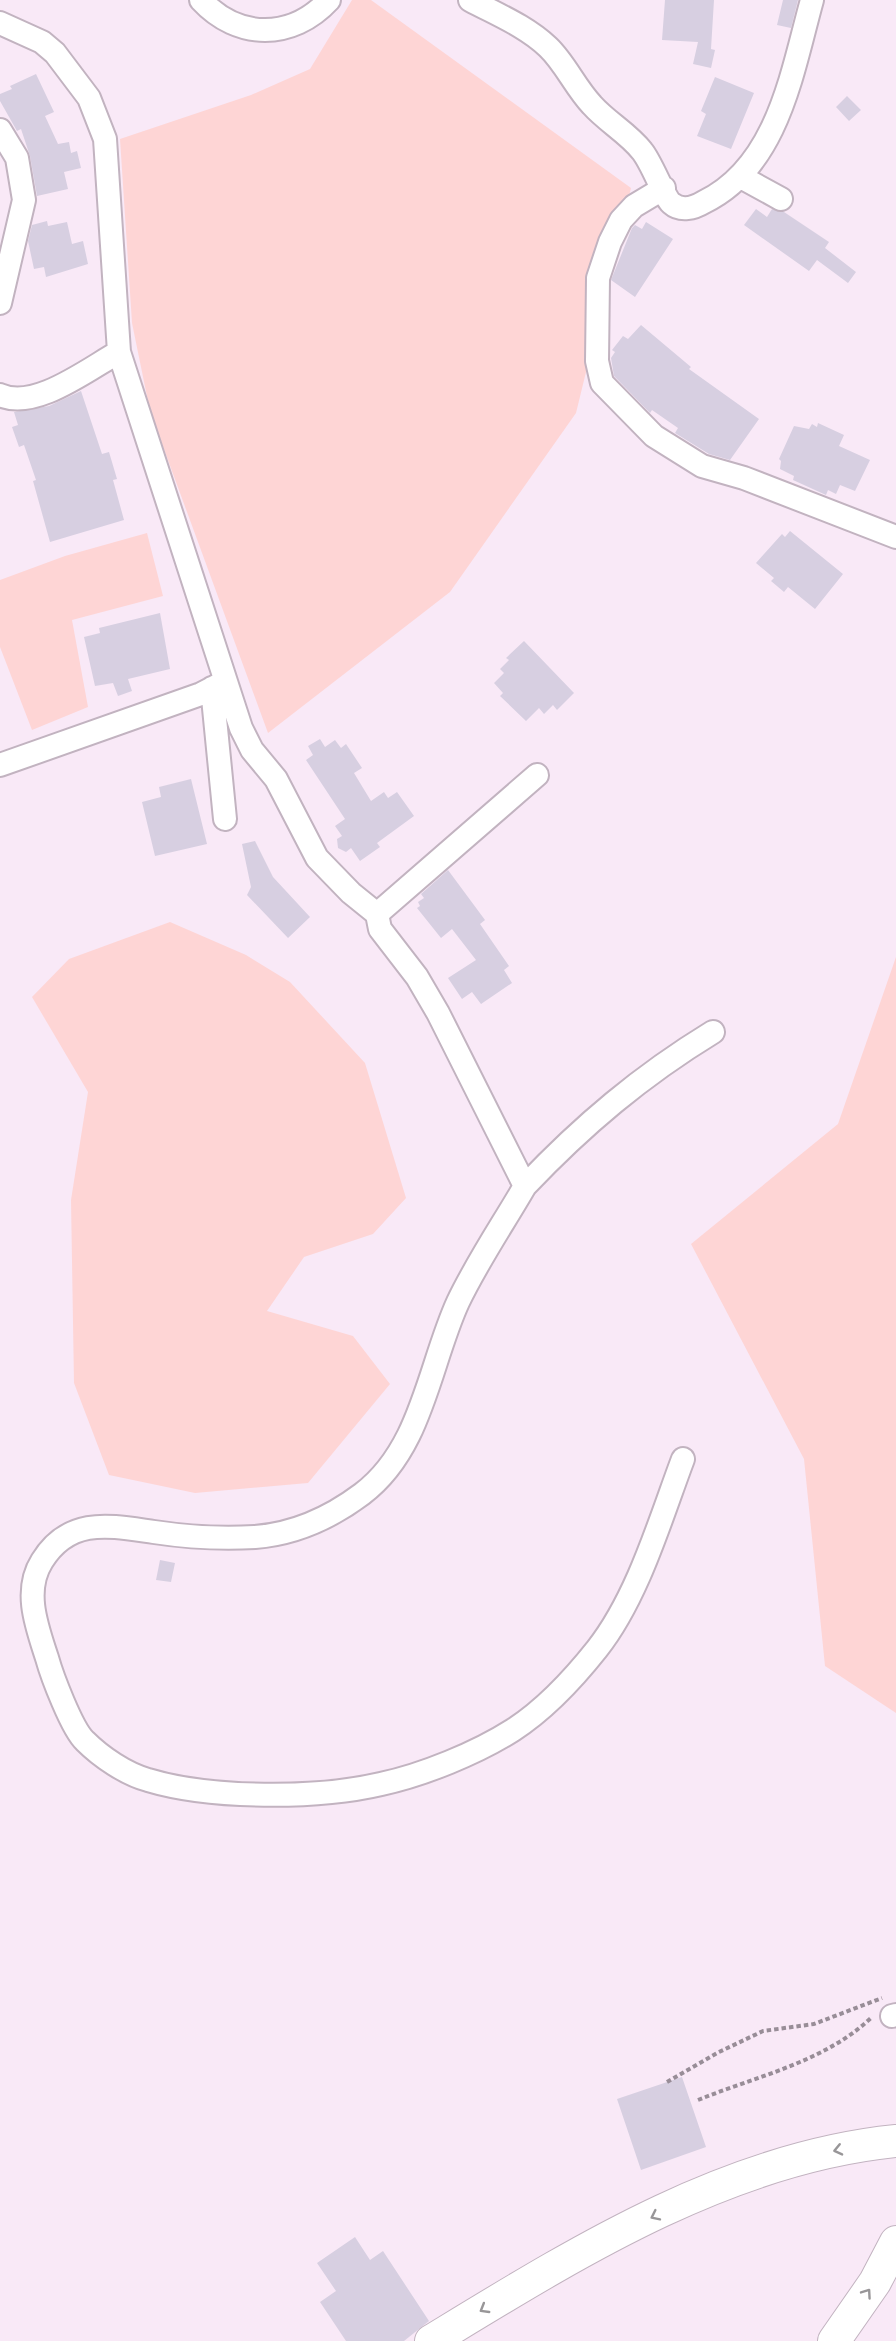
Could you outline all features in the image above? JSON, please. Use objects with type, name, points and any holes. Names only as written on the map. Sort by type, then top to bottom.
[{"type":"main road","points":[[432,2341],[560,2264],[704,2192],[808,2157],[862,2144],[896,2141]]},
{"type":"main road","points":[[834,2341],[875,2282],[896,2242]]},
{"type":"street","points":[[201,0],[227,22],[252,31],[279,30],[294,26],[316,13],[329,0]]},
{"type":"street","points":[[470,0],[529,32],[549,48],[592,105],[643,151],[670,202],[682,208],[692,208],[724,192],[741,177],[772,130],[783,102],[812,0]]},
{"type":"street","points":[[0,23],[42,42],[55,53],[83,89],[97,115],[105,139],[118,352],[218,685],[252,750],[276,779],[317,858],[351,893],[377,914],[380,929],[417,977],[438,1013],[525,1186]]},
{"type":"street","points":[[0,130],[17,158],[24,200],[0,303]]},
{"type":"street","points":[[741,177],[781,199]]},
{"type":"street","points":[[664,188],[634,206],[621,220],[610,242],[598,278],[597,361],[602,383],[654,436],[702,466],[744,478],[896,537]]},
{"type":"street","points":[[0,395],[7,399],[39,397],[118,352]]},
{"type":"street","points":[[0,765],[218,685]]},
{"type":"street","points":[[218,685],[225,819]]},
{"type":"street","points":[[377,914],[537,775]]},
{"type":"street","points":[[683,1459],[632,1591],[598,1647],[540,1710],[511,1731],[439,1766],[383,1784],[333,1791],[270,1793],[199,1791],[143,1779],[107,1759],[81,1738],[51,1671],[34,1613],[32,1594],[42,1561],[63,1538],[92,1526],[123,1526],[210,1537],[255,1537],[292,1532],[322,1520],[365,1492],[393,1460],[411,1432],[460,1298],[525,1186],[582,1127],[614,1100],[649,1073],[713,1032]]},
{"type":"path","points":[[667,2082],[717,2053],[763,2031],[814,2024],[875,1999],[887,2010],[853,2035],[803,2062],[698,2100]]},
{"type":"shaded area","points":[[352,0],[371,0],[631,188],[576,413],[450,592],[268,733],[150,411],[132,323],[120,139],[251,95],[310,69]]},
{"type":"shaded area","points":[[147,533],[163,596],[72,620],[88,707],[32,730],[0,647],[0,580],[65,556]]},
{"type":"shaded area","points":[[170,922],[246,955],[290,982],[365,1063],[406,1198],[373,1234],[304,1257],[267,1311],[353,1336],[390,1384],[308,1483],[195,1493],[109,1475],[74,1383],[71,1200],[88,1092],[32,997],[69,959]]},
{"type":"shaded area","points":[[896,957],[896,1713],[825,1666],[804,1459],[691,1244],[838,1124]]},
{"type":"building","points":[[665,0],[714,0],[711,49],[715,50],[711,68],[693,64],[698,42],[662,40]]},
{"type":"building","points":[[783,0],[798,0],[791,28],[777,25]]},
{"type":"building","points":[[36,74],[54,112],[45,116],[58,144],[69,142],[71,153],[77,151],[81,168],[64,172],[68,189],[37,196],[30,156],[21,129],[17,131],[0,101],[0,94],[12,89],[10,86]]},
{"type":"building","points":[[715,77],[754,93],[731,149],[697,136],[706,114],[701,111]]},
{"type":"building","points":[[847,96],[861,110],[849,121],[836,107]]},
{"type":"building","points":[[756,209],[767,217],[772,209],[784,212],[829,242],[825,248],[856,272],[848,283],[817,260],[809,271],[744,225]]},
{"type":"building","points":[[47,221],[48,226],[67,222],[72,244],[83,241],[88,264],[46,277],[44,267],[34,269],[28,241],[32,225]]},
{"type":"building","points":[[646,222],[673,239],[635,297],[611,280],[632,228],[635,225],[642,229]]},
{"type":"building","points":[[641,325],[691,367],[689,369],[759,419],[730,460],[709,454],[675,433],[678,428],[652,410],[650,413],[614,376],[611,358],[615,352],[612,350],[623,336],[628,339]]},
{"type":"building","points":[[81,391],[102,454],[109,452],[117,479],[113,480],[124,520],[50,542],[33,481],[36,480],[24,445],[19,447],[12,427],[18,425],[14,412],[49,406]]},
{"type":"building","points":[[818,423],[844,435],[839,446],[870,460],[855,491],[840,485],[836,494],[828,490],[826,495],[793,480],[794,476],[780,469],[779,459],[794,426],[809,429],[812,424],[817,427]]},
{"type":"building","points":[[790,531],[843,574],[815,609],[788,587],[784,592],[771,581],[774,578],[756,563],[782,534],[785,537]]},
{"type":"building","points":[[160,613],[170,669],[128,679],[132,691],[118,696],[113,683],[95,686],[84,637],[100,633],[99,628]]},
{"type":"building","points":[[524,641],[574,693],[557,710],[553,705],[544,714],[539,708],[526,721],[500,696],[503,693],[494,683],[504,673],[500,669],[509,660],[506,658]]},
{"type":"building","points":[[320,739],[325,747],[335,740],[341,748],[346,744],[362,768],[354,773],[371,801],[384,792],[388,798],[397,792],[414,816],[377,843],[380,847],[360,861],[351,848],[346,852],[338,848],[337,839],[342,836],[335,826],[345,819],[306,760],[313,755],[308,746]]},
{"type":"building","points":[[191,779],[207,844],[155,856],[142,802],[161,797],[159,787]]},
{"type":"building","points":[[255,841],[273,877],[310,917],[288,938],[247,895],[251,887],[242,844]]},
{"type":"building","points":[[448,870],[485,920],[480,924],[509,966],[504,970],[512,983],[481,1004],[472,992],[462,999],[448,978],[476,960],[452,929],[441,938],[417,908],[420,906],[418,902],[424,898],[421,894]]},
{"type":"building","points":[[160,1560],[175,1563],[171,1582],[156,1580]]},
{"type":"building","points":[[682,2077],[706,2147],[641,2170],[617,2099]]},
{"type":"building","points":[[355,2237],[370,2260],[383,2251],[429,2321],[404,2341],[346,2341],[320,2302],[336,2291],[317,2263]]}]
